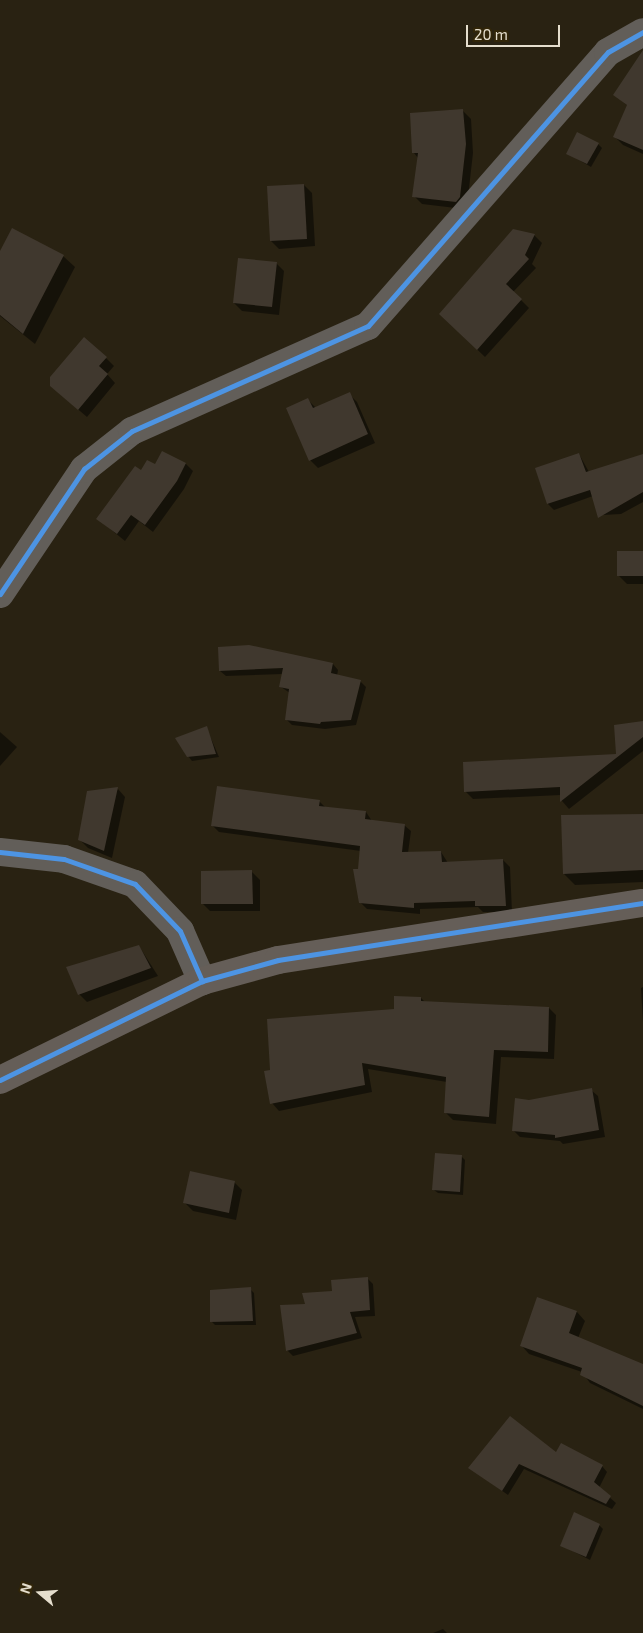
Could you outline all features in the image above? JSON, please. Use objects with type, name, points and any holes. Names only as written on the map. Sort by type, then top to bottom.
[{"type":"street","points":[[0,594],[84,469],[132,431],[368,326],[608,52],[643,32]]},
{"type":"street","points":[[0,852],[64,859],[134,884],[180,930],[202,981]]},
{"type":"street","points":[[0,1080],[202,981],[278,960],[643,903]]},
{"type":"building","points":[[643,50],[643,150],[613,137],[627,105],[613,95]]},
{"type":"building","points":[[463,109],[466,144],[460,197],[456,202],[412,197],[418,153],[412,153],[410,113]]},
{"type":"building","points":[[577,132],[599,143],[587,164],[566,154]]},
{"type":"building","points":[[304,184],[307,239],[270,241],[267,186]]},
{"type":"building","points":[[12,228],[64,255],[23,334],[0,315],[0,251]]},
{"type":"building","points":[[513,229],[535,234],[525,255],[529,259],[506,284],[522,299],[477,350],[439,314]]},
{"type":"building","points":[[238,258],[277,262],[272,307],[233,303]]},
{"type":"building","points":[[84,337],[107,357],[99,366],[108,374],[78,410],[50,386],[50,377]]},
{"type":"building","points":[[350,392],[368,434],[309,461],[286,408],[308,398],[313,408]]},
{"type":"building","points":[[162,451],[186,463],[177,481],[145,525],[131,515],[117,534],[96,519],[135,466],[141,470],[147,460],[155,464]]},
{"type":"building","points":[[579,453],[586,472],[643,454],[643,492],[598,518],[590,490],[547,504],[535,468]]},
{"type":"building","points":[[617,551],[643,551],[643,576],[617,576]]},
{"type":"building","points":[[249,645],[333,663],[331,673],[361,680],[351,720],[321,722],[320,724],[285,720],[289,689],[279,687],[283,668],[219,671],[218,647]]},
{"type":"building","points":[[643,721],[643,737],[560,802],[560,787],[464,792],[463,762],[616,754],[614,725]]},
{"type":"building","points":[[207,726],[216,754],[187,757],[175,738]]},
{"type":"building","points":[[217,786],[320,800],[319,806],[366,811],[365,819],[405,824],[402,852],[441,851],[442,862],[503,859],[506,906],[475,906],[475,901],[414,903],[414,908],[359,903],[353,869],[358,869],[360,846],[211,826]]},
{"type":"building","points":[[118,787],[104,851],[78,840],[87,791]]},
{"type":"building","points":[[643,814],[643,870],[563,874],[561,815]]},
{"type":"building","points":[[252,870],[253,904],[201,904],[201,871]]},
{"type":"building","points":[[139,945],[151,968],[78,995],[66,967]]},
{"type":"building","points":[[394,996],[421,997],[421,1001],[549,1007],[548,1052],[494,1050],[489,1117],[444,1113],[446,1077],[362,1063],[365,1085],[270,1104],[264,1071],[270,1070],[267,1019],[394,1009]]},
{"type":"building","points":[[592,1088],[599,1130],[555,1138],[555,1135],[512,1131],[515,1098],[529,1100]]},
{"type":"building","points":[[435,1153],[462,1155],[460,1192],[432,1190]]},
{"type":"building","points":[[190,1171],[235,1181],[229,1213],[183,1203]]},
{"type":"building","points":[[368,1277],[370,1310],[350,1312],[357,1333],[286,1351],[280,1305],[305,1304],[302,1293],[332,1291],[331,1280]]},
{"type":"building","points":[[251,1287],[253,1321],[210,1322],[210,1290]]},
{"type":"building","points":[[537,1297],[577,1311],[569,1333],[643,1364],[643,1406],[580,1375],[582,1368],[520,1346]]},
{"type":"building","points":[[510,1416],[556,1452],[561,1443],[603,1465],[594,1482],[611,1496],[606,1504],[519,1464],[502,1491],[468,1468]]},
{"type":"building","points":[[574,1512],[600,1524],[586,1557],[560,1546]]},
{"type":"cycle path","points":[[0,594],[84,469],[132,431],[368,326],[608,52],[643,32]]},
{"type":"cycle path","points":[[0,852],[64,859],[135,884],[180,931],[202,981]]},
{"type":"cycle path","points":[[0,1080],[202,981],[278,960],[643,903]]}]
